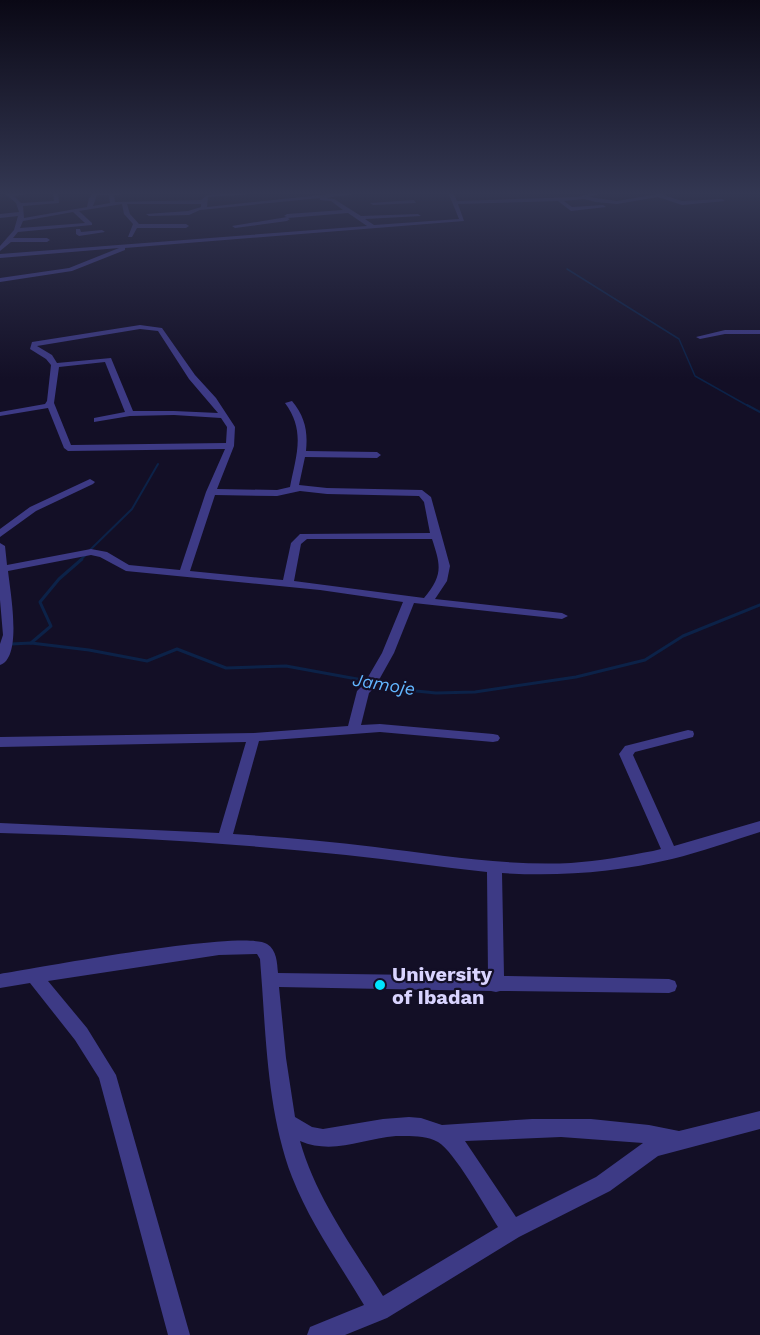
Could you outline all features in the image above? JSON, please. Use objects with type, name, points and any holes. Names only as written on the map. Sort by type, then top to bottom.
[{"type":"street","points":[[0,256],[22,254]]},
{"type":"street","points":[[0,279],[80,267],[110,254]]},
{"type":"street","points":[[130,414],[108,360],[55,365],[34,345],[140,327],[158,327],[231,427],[230,446],[211,492],[184,574]]},
{"type":"street","points":[[700,337],[725,332],[760,332]]},
{"type":"street","points":[[55,365],[49,404],[68,448],[230,446]]},
{"type":"street","points":[[289,403],[296,410],[303,429],[299,474],[294,489]]},
{"type":"street","points":[[0,414],[51,405]]},
{"type":"street","points":[[97,420],[130,414],[174,413],[222,416]]},
{"type":"street","points":[[301,454],[377,455]]},
{"type":"street","points":[[0,534],[33,509],[90,482]]},
{"type":"street","points":[[211,492],[277,493],[300,488],[327,491],[422,493],[428,499],[436,536],[444,557],[441,586],[427,602]]},
{"type":"street","points":[[288,584],[296,543],[304,536],[436,536]]},
{"type":"street","points":[[0,546],[9,637],[0,661]]},
{"type":"street","points":[[2,564],[91,552],[103,554],[126,568],[288,584],[562,616]]},
{"type":"street","points":[[353,730],[363,691],[369,687],[388,653],[410,598]]},
{"type":"street","points":[[0,742],[254,737],[404,729],[494,738]]},
{"type":"street","points":[[670,854],[626,754],[630,749],[688,734]]},
{"type":"street","points":[[225,838],[254,737]]},
{"type":"street","points":[[0,828],[225,838],[543,869],[586,867],[670,854],[760,826]]},
{"type":"street","points":[[494,866],[496,985]]},
{"type":"street","points":[[0,981],[219,948],[255,947],[262,949],[267,957],[282,1090],[295,1157],[317,1207],[379,1310]]},
{"type":"street","points":[[33,975],[81,1034],[107,1075],[179,1335]]},
{"type":"street","points":[[270,980],[669,986]]},
{"type":"street","points":[[318,1335],[379,1310],[512,1230],[603,1184],[654,1147],[760,1120]]},
{"type":"street","points":[[288,1123],[302,1133],[329,1139],[393,1127],[428,1128],[445,1133],[551,1129],[640,1132],[677,1140]]},
{"type":"street","points":[[445,1133],[454,1142],[512,1230]]},
{"type":"waterway","points":[[567,269],[679,339],[695,376],[750,407]]},
{"type":"waterway","points":[[747,405],[760,412]]},
{"type":"waterway","points":[[90,550],[132,509],[158,464]]},
{"type":"waterway","points":[[80,560],[86,555]]},
{"type":"waterway","points":[[31,643],[51,626],[40,602],[59,579],[82,559]]},
{"type":"waterway","name":"Jamoje","points":[[374,682],[406,690],[436,693],[475,692],[576,677],[645,660],[683,636],[760,605]]},
{"type":"waterway","name":"Jamoje","points":[[11,644],[31,643]]},
{"type":"waterway","name":"Jamoje","points":[[31,643],[89,650],[147,661],[177,649],[226,668],[286,666],[368,681]]},
{"type":"place","name":"University of Ibadan","points":[[380,985]]}]
